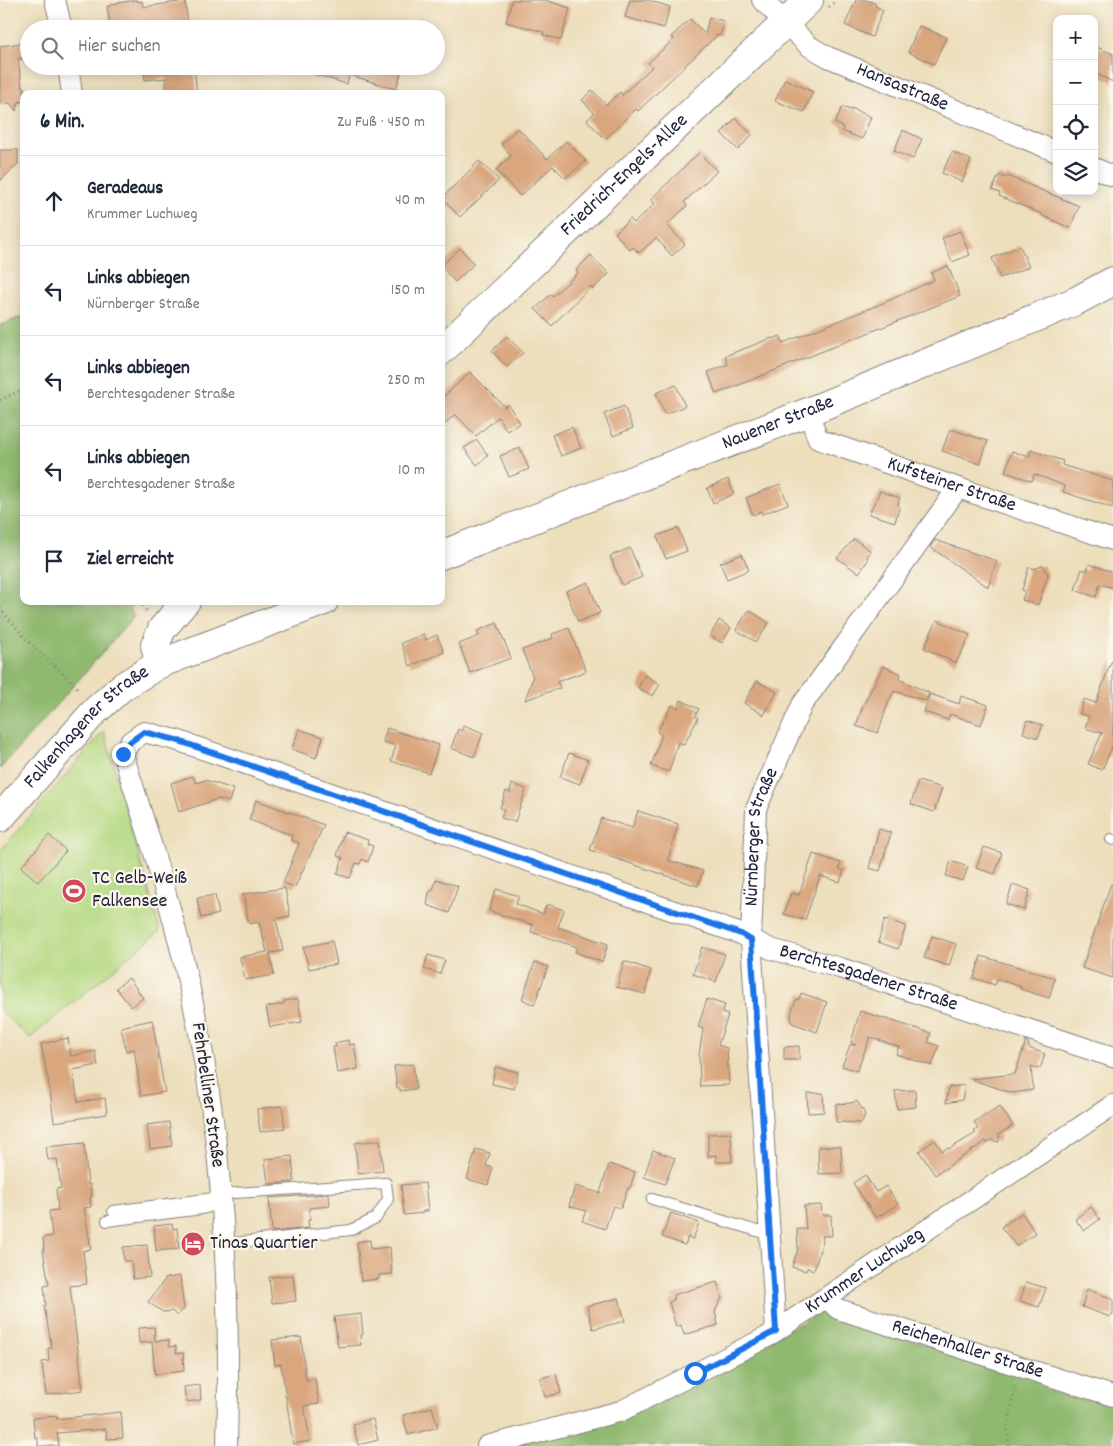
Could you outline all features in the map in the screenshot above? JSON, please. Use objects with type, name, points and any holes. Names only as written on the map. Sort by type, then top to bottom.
[{"type":"main road","name":"Friedrich-Engels-Allee","points":[[445,348],[809,0]]},
{"type":"main road","name":"Nauener Straße","points":[[445,553],[808,412],[1076,301],[1113,281]]},
{"type":"main road","points":[[183,605],[162,629],[155,645],[159,664],[314,605]]},
{"type":"main road","name":"Falkenhagener Straße","points":[[0,818],[95,712],[122,687],[159,664]]},
{"type":"street","points":[[54,0],[60,20]]},
{"type":"street","name":"Hansastraße","points":[[762,0],[809,46],[828,57],[1053,150]]},
{"type":"street","points":[[69,75],[71,90]]},
{"type":"street","points":[[1098,170],[1113,176]]},
{"type":"street","name":"Kufsteiner Straße","points":[[808,412],[818,439],[1113,540]]},
{"type":"street","name":"Nürnberger Straße","points":[[776,1331],[751,940],[756,809],[802,705],[958,488]]},
{"type":"street","name":"Berchtesgadener Straße","points":[[123,754],[130,742],[144,732],[176,740],[741,934],[771,949],[840,968],[1113,1057]]},
{"type":"street","name":"Fehrbelliner Straße","points":[[123,754],[164,886],[191,994],[210,1099],[221,1198],[227,1290],[227,1446]]},
{"type":"street","name":"Krummer Luchweg","points":[[487,1446],[621,1411],[776,1331],[1113,1106]]},
{"type":"street","name":"Reichenhaller Straße","points":[[826,1298],[838,1309],[1113,1396]]},
{"type":"lane","points":[[113,1211],[221,1198],[386,1183],[388,1199],[376,1218],[350,1230],[224,1244]]},
{"type":"lane","points":[[107,1221],[202,1209],[221,1198]]},
{"type":"lane","points":[[652,1199],[770,1235]]},
{"type":"path","points":[[0,400],[20,391]]},
{"type":"path","points":[[143,605],[148,615]]},
{"type":"path","points":[[0,608],[25,638],[79,690]]},
{"type":"path","points":[[1009,1446],[1006,1429],[1020,1366]]},
{"type":"green space","points":[[20,318],[20,605],[129,605],[134,617],[0,769],[0,325]]},
{"type":"green space","name":"TC Gelb-Weiß Falkensee","points":[[104,731],[160,931],[30,1038],[0,1011],[0,851]]},
{"type":"green space","points":[[821,1312],[1113,1403],[1113,1446],[507,1446],[626,1417]]},
{"type":"building","points":[[137,0],[138,2],[142,1],[143,7],[185,1],[188,20],[109,20],[107,6],[111,6],[111,4]]},
{"type":"building","points":[[512,0],[545,0],[570,8],[561,40],[543,35],[544,32],[506,22]]},
{"type":"building","points":[[630,0],[648,0],[670,7],[664,28],[625,17]]},
{"type":"building","points":[[856,0],[867,0],[883,10],[872,37],[845,25]]},
{"type":"building","points":[[709,17],[724,21],[720,36],[717,35],[638,111],[636,109],[605,139],[587,120],[594,113],[582,100],[592,90],[606,105],[620,92],[622,95],[652,67],[648,63],[674,39],[671,37],[690,19],[705,34]]},
{"type":"building","points":[[919,26],[946,37],[934,64],[908,52]]},
{"type":"building","points":[[20,43],[20,59],[18,59],[24,90],[20,90],[20,102],[16,111],[10,103],[0,104],[0,46]]},
{"type":"building","points":[[1098,48],[1113,54],[1113,82],[1098,75]]},
{"type":"building","points":[[144,75],[195,75],[197,90],[166,90],[166,78],[145,80]]},
{"type":"building","points":[[316,75],[349,75],[347,84]]},
{"type":"building","points":[[349,75],[400,75],[396,89]]},
{"type":"building","points":[[785,79],[813,92],[804,112],[775,101]]},
{"type":"building","points":[[842,107],[851,110],[851,108],[871,117],[862,139],[842,131],[843,127],[835,123]]},
{"type":"building","points":[[736,118],[752,135],[738,150],[721,133]]},
{"type":"building","points":[[518,128],[547,159],[566,141],[586,161],[565,178],[553,166],[520,196],[496,170],[511,156],[501,144]]},
{"type":"building","points":[[903,130],[922,139],[913,159],[894,151]]},
{"type":"building","points":[[0,150],[18,150],[18,164],[0,181]]},
{"type":"building","points":[[952,152],[971,160],[962,182],[942,173]]},
{"type":"building","points":[[699,153],[717,171],[684,202],[687,206],[667,225],[685,244],[672,256],[656,238],[639,253],[633,247],[630,250],[615,233],[630,219],[634,223],[655,204],[651,199]]},
{"type":"building","points":[[479,161],[499,180],[460,217],[445,201],[445,195]]},
{"type":"building","points":[[999,175],[1006,178],[1008,176],[1079,206],[1070,228],[999,196],[1000,193],[992,190]]},
{"type":"building","points":[[960,231],[970,255],[952,262],[942,238]]},
{"type":"building","points":[[1020,246],[1029,267],[1000,278],[992,258]]},
{"type":"building","points":[[460,248],[474,264],[455,282],[445,271],[445,262]]},
{"type":"building","points":[[591,255],[609,274],[593,289],[591,286],[552,326],[535,309],[551,294],[553,296],[578,273],[576,270]]},
{"type":"building","points":[[948,266],[960,296],[716,394],[708,372],[728,364],[725,356],[780,336],[783,343],[883,303],[934,280],[931,273]]},
{"type":"building","points":[[507,336],[523,353],[507,367],[492,351]]},
{"type":"building","points":[[470,372],[505,407],[508,404],[520,423],[507,431],[498,417],[476,436],[455,414],[445,424],[445,395]]},
{"type":"building","points":[[676,385],[685,406],[665,414],[656,393]]},
{"type":"building","points":[[624,406],[633,428],[613,436],[604,414]]},
{"type":"building","points":[[572,427],[581,448],[561,456],[552,435]]},
{"type":"building","points":[[950,429],[988,441],[980,464],[942,451]]},
{"type":"building","points":[[477,440],[488,456],[477,465],[464,448]]},
{"type":"building","points":[[520,448],[529,469],[509,477],[500,456]]},
{"type":"building","points":[[1031,450],[1063,461],[1062,465],[1113,481],[1113,508],[1063,492],[1065,486],[1034,474],[1032,481],[1005,472],[1012,451],[1029,457]]},
{"type":"building","points":[[728,479],[734,494],[713,503],[707,488]]},
{"type":"building","points":[[780,484],[788,504],[762,514],[761,511],[753,515],[746,498]]},
{"type":"building","points":[[880,491],[900,498],[895,522],[869,514]]},
{"type":"building","points":[[678,528],[687,551],[666,559],[657,536]]},
{"type":"building","points":[[854,539],[871,551],[867,557],[868,560],[859,573],[837,558]]},
{"type":"building","points":[[935,540],[997,561],[988,587],[930,547]]},
{"type":"building","points":[[630,548],[642,577],[622,585],[610,556]]},
{"type":"building","points":[[742,554],[749,570],[727,579],[720,563]]},
{"type":"building","points":[[1089,564],[1113,572],[1113,588],[1100,584],[1096,597],[1075,590],[1082,569],[1087,571]]},
{"type":"building","points":[[1043,565],[1048,575],[1038,605],[1022,600],[1025,591],[1022,590],[1029,567],[1035,569]]},
{"type":"building","points":[[588,582],[600,613],[578,622],[566,591]]},
{"type":"building","points":[[749,610],[769,623],[756,642],[736,630]]},
{"type":"building","points":[[719,620],[731,628],[722,643],[710,636]]},
{"type":"building","points":[[937,620],[970,635],[956,663],[924,648]]},
{"type":"building","points":[[497,623],[511,658],[470,673],[459,644],[479,636],[477,631]]},
{"type":"building","points":[[569,628],[586,671],[557,682],[560,688],[525,700],[533,677],[522,650],[553,638],[552,634]]},
{"type":"building","points":[[424,634],[426,640],[437,635],[444,652],[410,666],[401,643]]},
{"type":"building","points":[[1111,662],[1113,662],[1113,745],[1102,770],[1088,764],[1102,733],[1085,728],[1089,716],[1080,714],[1084,699],[1096,703]]},
{"type":"building","points":[[883,666],[901,674],[899,679],[929,693],[926,701],[894,691],[878,733],[856,726],[863,706]]},
{"type":"building","points":[[645,675],[660,684],[653,696],[638,688]]},
{"type":"building","points":[[757,681],[777,692],[764,715],[744,703]]},
{"type":"building","points":[[930,694],[959,704],[961,696],[988,705],[981,725],[950,714],[948,720],[924,712]]},
{"type":"building","points":[[681,700],[699,709],[695,716],[698,718],[684,745],[678,742],[669,772],[651,766],[662,735],[657,732],[672,705],[678,708]]},
{"type":"building","points":[[1027,720],[1043,725],[1038,738],[1023,733]]},
{"type":"building","points":[[464,725],[483,733],[474,757],[451,748],[458,729],[461,731]]},
{"type":"building","points":[[387,728],[439,745],[429,773],[391,761],[396,746],[383,742]]},
{"type":"building","points":[[299,729],[323,737],[316,758],[292,749]]},
{"type":"building","points":[[569,753],[588,760],[580,784],[560,777]]},
{"type":"building","points":[[193,776],[196,783],[205,780],[233,789],[229,802],[218,799],[179,812],[171,783]]},
{"type":"building","points":[[918,781],[942,788],[934,812],[911,804]]},
{"type":"building","points":[[512,784],[526,789],[515,822],[501,818],[504,809],[500,808],[506,791],[510,793]]},
{"type":"building","points":[[256,800],[324,825],[295,887],[283,883],[299,843],[291,840],[292,835],[249,820]]},
{"type":"building","points":[[638,811],[678,824],[668,860],[703,871],[698,886],[590,850],[601,818],[632,828]]},
{"type":"building","points":[[879,829],[891,833],[880,871],[869,868]]},
{"type":"building","points":[[344,832],[368,840],[367,844],[373,846],[368,862],[362,859],[360,864],[356,863],[350,878],[337,874],[343,858],[337,856]]},
{"type":"building","points":[[49,835],[66,851],[38,882],[21,867]]},
{"type":"building","points":[[984,847],[1002,853],[995,874],[976,868]]},
{"type":"building","points":[[813,854],[841,863],[839,869],[844,870],[840,882],[820,876],[805,920],[784,914],[791,893],[799,895]]},
{"type":"building","points":[[951,861],[968,867],[963,881],[946,876]]},
{"type":"building","points":[[436,879],[458,886],[449,913],[427,905],[429,892],[433,890]]},
{"type":"building","points":[[1013,884],[1030,890],[1024,910],[1006,904]]},
{"type":"building","points":[[1111,884],[1113,884],[1113,978],[1082,968]]},
{"type":"building","points":[[285,888],[290,916],[276,919],[283,951],[270,953],[274,975],[245,980],[240,957],[267,952],[259,922],[249,924],[243,894]]},
{"type":"building","points":[[496,889],[519,896],[516,904],[543,914],[547,904],[564,910],[558,927],[608,944],[602,962],[575,952],[577,947],[531,932],[533,925],[489,911]]},
{"type":"building","points":[[215,895],[219,914],[201,918],[197,898]]},
{"type":"building","points":[[885,919],[906,926],[898,949],[878,942]]},
{"type":"building","points":[[932,936],[956,944],[949,966],[924,958]]},
{"type":"building","points":[[332,941],[337,964],[309,969],[303,947]]},
{"type":"building","points":[[702,947],[725,954],[716,982],[693,974]]},
{"type":"building","points":[[428,955],[445,960],[440,974],[424,969]]},
{"type":"building","points":[[981,956],[1055,978],[1049,998],[997,979],[995,985],[974,978]]},
{"type":"building","points":[[624,961],[651,970],[645,994],[617,987]]},
{"type":"building","points":[[535,962],[548,967],[534,1005],[522,999]]},
{"type":"building","points":[[129,978],[143,998],[131,1007],[116,988]]},
{"type":"building","points":[[801,993],[827,1002],[817,1032],[792,1023],[791,1014],[796,1000],[799,999]]},
{"type":"building","points":[[298,999],[302,1022],[270,1027],[266,1007]]},
{"type":"building","points":[[707,999],[725,1005],[722,1013],[728,1015],[718,1045],[727,1048],[729,1085],[700,1086],[699,1055],[703,1029],[698,1027]]},
{"type":"building","points":[[860,1011],[931,1033],[928,1042],[939,1046],[932,1066],[896,1054],[899,1047],[870,1037],[857,1071],[842,1066],[850,1045],[856,1045],[851,1043]]},
{"type":"building","points":[[152,1020],[165,1092],[141,1096],[134,1049],[126,1051],[121,1027]]},
{"type":"building","points":[[68,1038],[71,1056],[95,1051],[98,1065],[73,1070],[78,1102],[105,1098],[107,1114],[54,1122],[41,1044]]},
{"type":"building","points":[[348,1040],[349,1045],[354,1044],[358,1069],[337,1073],[333,1047],[336,1047],[335,1043]]},
{"type":"building","points":[[1026,1041],[1029,1048],[1045,1054],[1040,1069],[1031,1066],[1033,1090],[1012,1093],[970,1079],[1015,1074]]},
{"type":"building","points":[[799,1046],[799,1060],[784,1060],[784,1047]]},
{"type":"building","points":[[413,1064],[416,1089],[400,1091],[400,1088],[397,1088],[394,1066]]},
{"type":"building","points":[[495,1067],[518,1072],[514,1089],[492,1084]]},
{"type":"building","points":[[965,1085],[962,1100],[946,1103],[949,1087]]},
{"type":"building","points":[[915,1090],[916,1107],[897,1109],[895,1091]]},
{"type":"building","points":[[807,1093],[823,1093],[824,1112],[808,1113]]},
{"type":"building","points":[[857,1101],[865,1114],[862,1123],[836,1122],[836,1104]]},
{"type":"building","points":[[282,1106],[285,1128],[260,1132],[257,1109]]},
{"type":"building","points":[[1000,1106],[1013,1126],[999,1134],[999,1142],[991,1140],[987,1143],[986,1141],[935,1175],[919,1151],[935,1140],[942,1151],[949,1149],[976,1133],[974,1131],[978,1129],[974,1122]]},
{"type":"building","points":[[169,1122],[172,1146],[150,1149],[147,1125]]},
{"type":"building","points":[[731,1133],[732,1162],[716,1162],[716,1155],[708,1156],[708,1134]]},
{"type":"building","points":[[380,1140],[383,1171],[358,1174],[355,1143]]},
{"type":"building","points":[[84,1143],[88,1185],[90,1184],[92,1197],[90,1198],[91,1207],[84,1208],[91,1249],[83,1251],[87,1284],[70,1286],[83,1390],[46,1395],[42,1362],[49,1361],[48,1348],[52,1348],[44,1306],[46,1306],[44,1286],[49,1285],[43,1250],[43,1238],[52,1236],[49,1211],[58,1210],[56,1189],[61,1188],[57,1159],[48,1160],[46,1147]]},
{"type":"building","points":[[841,1146],[842,1173],[819,1174],[818,1147]]},
{"type":"building","points":[[476,1149],[490,1153],[486,1166],[493,1168],[488,1185],[467,1179]]},
{"type":"building","points":[[653,1150],[675,1158],[665,1184],[644,1177]]},
{"type":"building","points":[[292,1156],[294,1182],[268,1184],[265,1159]]},
{"type":"building","points":[[609,1164],[635,1172],[621,1208],[613,1206],[605,1229],[582,1221],[586,1211],[569,1206],[575,1186],[600,1193]]},
{"type":"building","points":[[865,1175],[876,1192],[886,1186],[898,1204],[876,1218],[853,1183]]},
{"type":"building","points":[[425,1183],[428,1211],[404,1215],[401,1185]]},
{"type":"building","points":[[329,1194],[330,1206],[309,1208],[309,1228],[272,1232],[269,1198]]},
{"type":"building","points":[[821,1205],[822,1215],[831,1215],[832,1236],[822,1236],[823,1240],[814,1270],[807,1268],[806,1271],[792,1267],[798,1249],[797,1229],[806,1229],[804,1206]]},
{"type":"building","points":[[1091,1207],[1100,1219],[1084,1231],[1075,1219]]},
{"type":"building","points":[[671,1213],[699,1223],[693,1239],[688,1237],[685,1245],[662,1237]]},
{"type":"building","points":[[1022,1213],[1035,1233],[1016,1246],[1001,1227]]},
{"type":"building","points":[[172,1224],[173,1229],[177,1228],[179,1249],[156,1251],[154,1226]]},
{"type":"building","points":[[370,1240],[371,1249],[390,1247],[392,1274],[379,1275],[379,1279],[361,1281],[357,1242]]},
{"type":"building","points":[[147,1245],[150,1277],[133,1279],[131,1261],[124,1261],[123,1247]]},
{"type":"building","points":[[293,1275],[296,1301],[272,1303],[269,1277]]},
{"type":"building","points":[[180,1276],[184,1310],[181,1310],[177,1316],[172,1311],[163,1312],[148,1302],[166,1278]]},
{"type":"building","points":[[717,1282],[722,1298],[715,1311],[718,1325],[684,1335],[681,1325],[676,1327],[669,1302],[674,1300],[673,1295]]},
{"type":"building","points":[[1026,1282],[1046,1288],[1039,1307],[1020,1301]]},
{"type":"building","points":[[1087,1289],[1113,1299],[1113,1315],[1111,1314],[1110,1317],[1082,1307]]},
{"type":"building","points":[[619,1298],[625,1321],[593,1329],[587,1306]]},
{"type":"building","points":[[361,1314],[363,1334],[360,1335],[361,1345],[338,1347],[334,1317]]},
{"type":"building","points":[[154,1327],[155,1341],[169,1340],[169,1347],[176,1346],[176,1353],[183,1353],[184,1371],[155,1374],[152,1342],[139,1343],[138,1328]]},
{"type":"building","points":[[301,1337],[306,1380],[315,1379],[319,1404],[304,1406],[310,1441],[293,1444],[281,1364],[275,1365],[272,1340]]},
{"type":"building","points":[[556,1374],[561,1393],[545,1397],[540,1378]]},
{"type":"building","points":[[200,1385],[201,1400],[186,1402],[184,1387]]},
{"type":"building","points":[[432,1407],[438,1427],[408,1435],[403,1415]]},
{"type":"building","points":[[121,1412],[123,1438],[107,1439],[106,1429],[57,1433],[59,1446],[38,1446],[38,1438],[35,1438],[33,1418],[57,1416],[56,1419]]},
{"type":"building","points":[[373,1419],[378,1440],[358,1445],[353,1424]]},
{"type":"place","name":"TC Gelb-Weiß Falkensee","points":[[74,891]]},
{"type":"place","name":"Tinas Quartier","points":[[193,1244]]},
{"type":"route","points":[[123,754],[130,742],[144,732],[176,740],[741,934],[751,940],[776,1331],[695,1373]]}]
